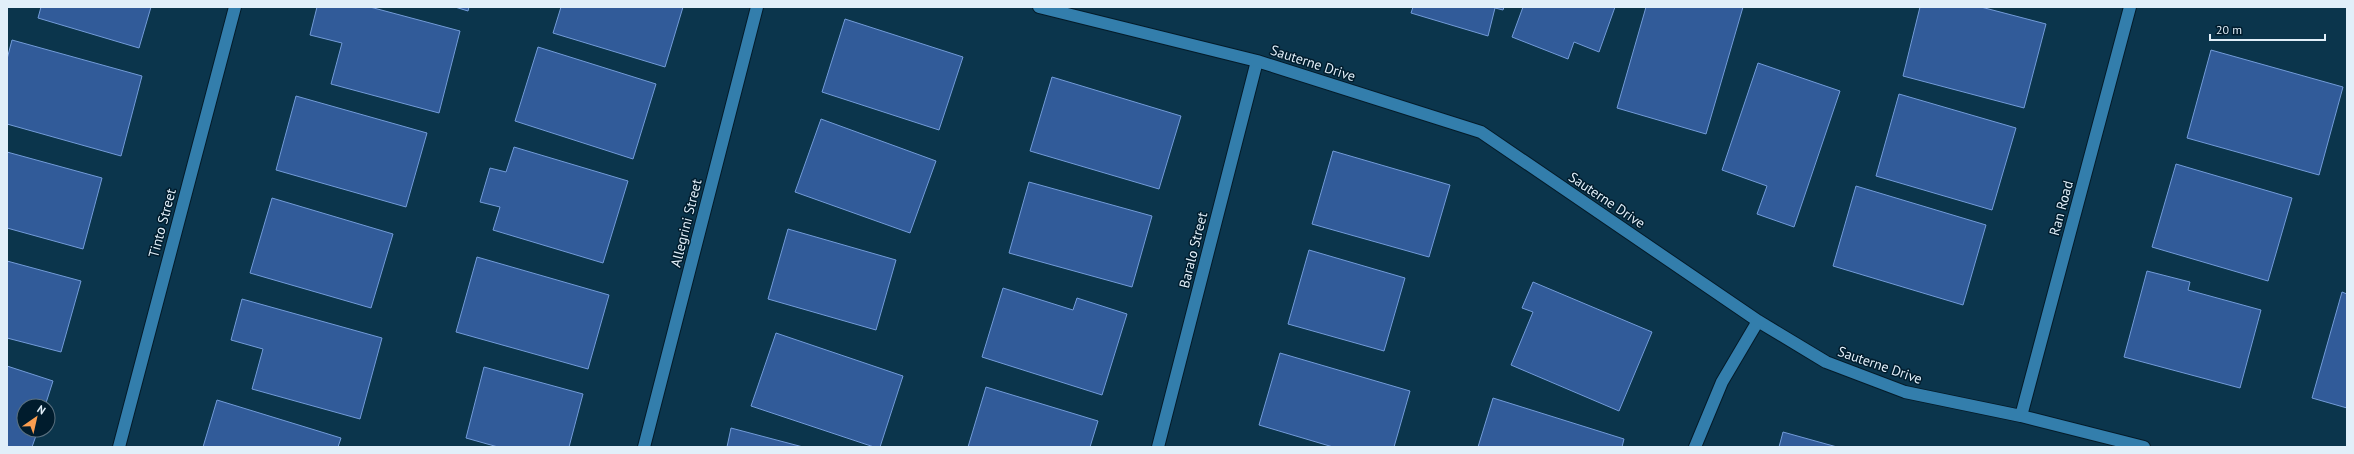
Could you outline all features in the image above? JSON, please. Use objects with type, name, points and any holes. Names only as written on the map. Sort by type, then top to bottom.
[{"type":"street","name":"Tinto Street","points":[[119,447],[235,7]]},
{"type":"street","name":"Allegrini Street","points":[[644,447],[757,7]]},
{"type":"street","name":"Sauterne Drive","points":[[1040,7],[1257,61],[1481,132],[1758,321],[1826,362],[1904,392],[2021,416],[2144,447]]},
{"type":"street","name":"Ran Road","points":[[2021,416],[2130,7]]},
{"type":"street","name":"Baralo Street","points":[[1158,447],[1257,61]]},
{"type":"street","points":[[1695,447],[1722,382],[1758,321]]},
{"type":"building","points":[[41,7],[151,7],[139,48],[38,18]]},
{"type":"building","points":[[317,7],[370,7],[460,31],[439,113],[331,84],[342,43],[310,35]]},
{"type":"building","points":[[455,7],[469,7],[468,11]]},
{"type":"building","points":[[561,7],[683,7],[665,67],[553,33]]},
{"type":"building","points":[[1413,7],[1504,7],[1503,10],[1495,8],[1488,36],[1411,13]]},
{"type":"building","points":[[1523,7],[1615,7],[1599,52],[1574,42],[1568,59],[1512,37]]},
{"type":"building","points":[[1646,7],[1743,7],[1706,134],[1617,108]]},
{"type":"building","points":[[1920,7],[1981,7],[2046,24],[2024,108],[1903,76]]},
{"type":"building","points":[[845,19],[963,57],[939,130],[822,92]]},
{"type":"building","points":[[12,40],[142,76],[121,156],[7,124],[7,59]]},
{"type":"building","points":[[538,47],[656,84],[633,159],[515,121]]},
{"type":"building","points":[[2211,50],[2343,87],[2319,175],[2187,138]]},
{"type":"building","points":[[1758,63],[1840,91],[1794,227],[1757,214],[1767,186],[1722,170]]},
{"type":"building","points":[[1052,77],[1181,116],[1159,189],[1030,151]]},
{"type":"building","points":[[1899,94],[2016,128],[1992,210],[1876,176]]},
{"type":"building","points":[[296,96],[427,133],[406,207],[276,170]]},
{"type":"building","points":[[821,119],[936,161],[910,233],[795,192]]},
{"type":"building","points":[[514,147],[628,181],[603,263],[493,230],[500,207],[480,202],[490,168],[506,172]]},
{"type":"building","points":[[1333,151],[1450,185],[1429,257],[1312,224]]},
{"type":"building","points":[[7,152],[102,178],[83,249],[7,228]]},
{"type":"building","points":[[2176,164],[2292,198],[2268,281],[2152,247]]},
{"type":"building","points":[[1029,182],[1152,216],[1132,287],[1009,253]]},
{"type":"building","points":[[1856,186],[1986,225],[1963,305],[1833,266]]},
{"type":"building","points":[[272,198],[393,234],[371,308],[250,273]]},
{"type":"building","points":[[788,229],[896,260],[876,330],[768,299]]},
{"type":"building","points":[[1309,250],[1405,278],[1384,351],[1288,324]]},
{"type":"building","points":[[477,257],[609,295],[588,369],[456,332]]},
{"type":"building","points":[[7,261],[81,281],[61,352],[7,338]]},
{"type":"building","points":[[2147,271],[2190,282],[2188,290],[2261,310],[2240,388],[2124,357]]},
{"type":"building","points":[[1533,282],[1652,332],[1619,411],[1511,365],[1533,312],[1522,308]]},
{"type":"building","points":[[1003,288],[1073,310],[1077,298],[1127,314],[1102,395],[982,357]]},
{"type":"building","points":[[2342,292],[2347,294],[2347,408],[2312,398]]},
{"type":"building","points":[[242,299],[382,338],[360,419],[252,389],[263,349],[231,340]]},
{"type":"building","points":[[776,333],[903,376],[880,447],[874,447],[751,406]]},
{"type":"building","points":[[1280,353],[1410,391],[1394,447],[1333,447],[1259,425]]},
{"type":"building","points":[[7,366],[53,381],[48,398],[16,398],[16,438],[35,438],[32,447],[7,447]]},
{"type":"building","points":[[484,367],[583,394],[569,447],[498,447],[466,438]]},
{"type":"building","points":[[986,387],[1098,421],[1090,447],[968,447]]},
{"type":"building","points":[[1493,398],[1624,439],[1622,447],[1478,447]]},
{"type":"building","points":[[217,400],[341,438],[338,447],[203,447]]},
{"type":"building","points":[[731,428],[803,447],[727,447]]},
{"type":"building","points":[[1783,432],[1837,447],[1779,447]]}]
